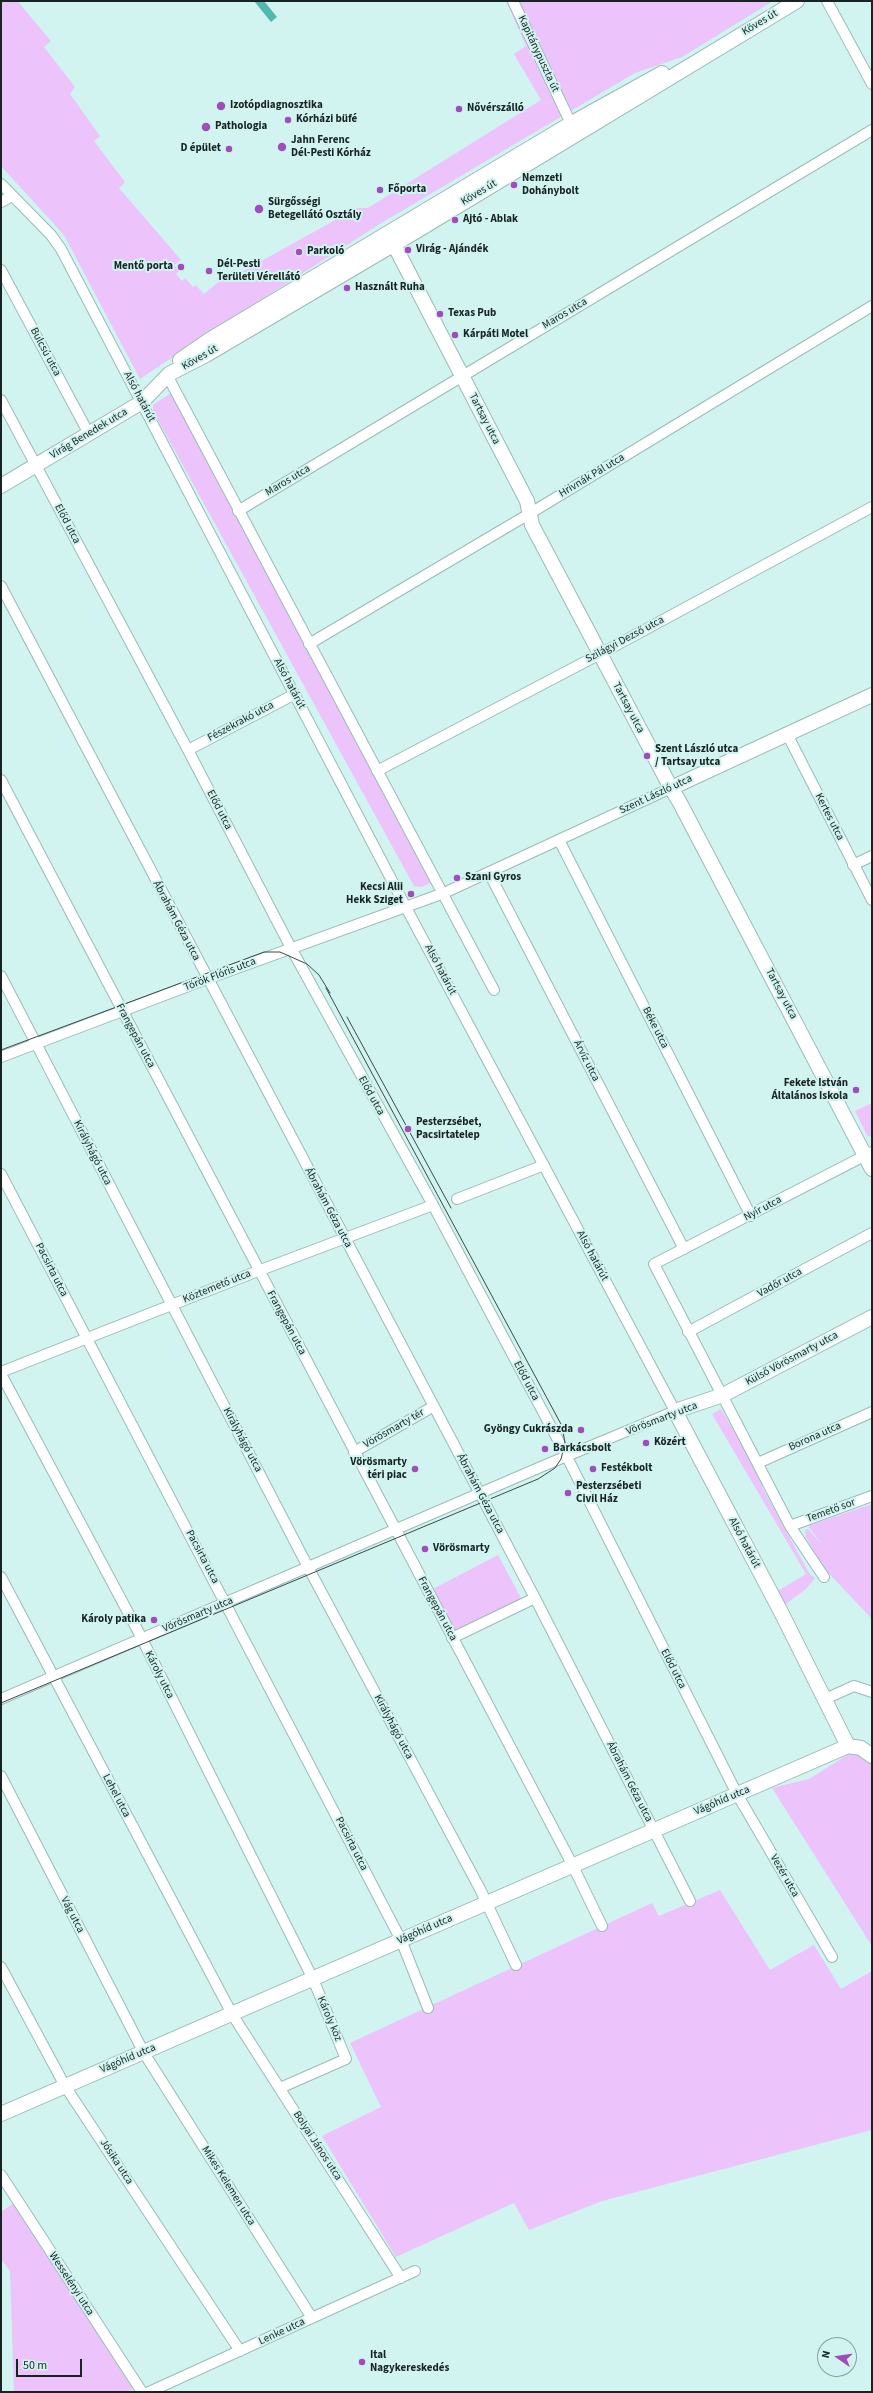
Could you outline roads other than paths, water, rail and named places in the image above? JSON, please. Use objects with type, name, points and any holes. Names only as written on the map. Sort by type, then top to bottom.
[{"type":"street","name":"Kapitánypuszta út","points":[[513,1],[573,129]]},
{"type":"street","name":"Köves út","points":[[391,238],[401,226],[723,46],[797,1]]},
{"type":"street","points":[[827,1],[872,84]]},
{"type":"street","name":"Köves út","points":[[168,375],[173,365],[234,332],[573,129]]},
{"type":"street","name":"Maros utca","points":[[238,511],[872,130]]},
{"type":"street","name":"Alsó határút","points":[[1,184],[59,245],[406,906],[675,1412],[848,1746]]},
{"type":"street","points":[[1,202],[12,196]]},
{"type":"street","name":"Tartsay utca","points":[[391,238],[526,501],[532,525],[671,788],[868,1154],[872,1169]]},
{"type":"street","name":"Bulcsú utca","points":[[1,270],[89,434]]},
{"type":"street","name":"Hrivnák Pál utca","points":[[309,644],[529,514],[872,306]]},
{"type":"street","points":[[168,375],[238,511],[494,990]]},
{"type":"street","name":"Virág Benedek utca","points":[[1,486],[142,402],[168,375]]},
{"type":"street","name":"Előd utca","points":[[1,400],[188,750],[290,948],[433,1205],[567,1457],[737,1794]]},
{"type":"street","name":"Szilágyi Dezső utca","points":[[377,771],[600,654],[872,507]]},
{"type":"street","name":"Ábrahám Géza utca","points":[[1,586],[207,979],[535,1598],[690,1901]]},
{"type":"street","name":"Fészekrakó utca","points":[[188,750],[295,694]]},
{"type":"street","name":"Szent László utca","points":[[442,893],[489,873],[872,694]]},
{"type":"street","name":"Kertes utca","points":[[786,734],[872,900]]},
{"type":"street","name":"Frangepán utca","points":[[1,780],[258,1271],[572,1864],[602,1926]]},
{"type":"street","name":"Béke utca","points":[[559,840],[751,1216]]},
{"type":"street","points":[[853,865],[872,856]]},
{"type":"street","name":"Árvíz utca","points":[[489,873],[684,1249]]},
{"type":"street","name":"Török Flóris utca","points":[[1,1057],[290,948],[442,893]]},
{"type":"street","name":"Királyhágó utca","points":[[1,976],[171,1306],[308,1567],[487,1902],[516,1965]]},
{"type":"street","name":"Nyír utca","points":[[688,1332],[654,1264],[751,1216],[868,1154]]},
{"type":"street","points":[[457,1199],[544,1166]]},
{"type":"street","name":"Pacsirta utca","points":[[1,1174],[401,1940],[428,2008]]},
{"type":"street","name":"Köztemető utca","points":[[1,1373],[258,1271],[433,1205]]},
{"type":"street","name":"Vadőr utca","points":[[688,1332],[872,1233]]},
{"type":"street","name":"Külső Vörösmarty utca","points":[[717,1397],[872,1317]]},
{"type":"street","points":[[688,1332],[717,1397],[758,1463],[790,1526],[824,1576]]},
{"type":"street","name":"Károly utca","points":[[1,1373],[141,1639],[313,1979]]},
{"type":"street","name":"Vörösmarty utca","points":[[480,1494],[675,1412],[717,1397]]},
{"type":"street","name":"Vörösmarty tér","points":[[354,1452],[434,1406]]},
{"type":"street","name":"Borona utca","points":[[758,1463],[872,1412]]},
{"type":"street","points":[[395,1530],[480,1494]]},
{"type":"street","name":"Temető sor","points":[[790,1526],[872,1496]]},
{"type":"street","name":"Vörösmarty utca","points":[[1,1700],[395,1530]]},
{"type":"street","name":"Lehel utca","points":[[1,1577],[232,2014]]},
{"type":"street","points":[[452,1638],[535,1598]]},
{"type":"street","points":[[825,1699],[854,1686],[872,1692]]},
{"type":"street","points":[[848,1746],[855,1745],[872,1756]]},
{"type":"street","name":"Vágóhíd utca","points":[[1,2114],[144,2053],[572,1864],[848,1746]]},
{"type":"street","name":"Vág utca","points":[[1,1776],[144,2053]]},
{"type":"street","name":"Vezér utca","points":[[737,1794],[832,1958]]},
{"type":"street","name":"Jósika utca","points":[[1,1967],[65,2086],[240,2351]]},
{"type":"street","name":"Károly köz","points":[[280,2088],[346,2059],[313,1979]]},
{"type":"street","name":"Bolyai János utca","points":[[232,2014],[401,2278]]},
{"type":"street","name":"Mikes Kelemen utca","points":[[144,2053],[312,2318]]},
{"type":"street","name":"Wesselényi utca","points":[[1,2175],[142,2392]]},
{"type":"street","name":"Lenke utca","points":[[149,2392],[415,2271]]},
{"type":"water","points":[[254,1],[264,1],[277,17],[271,22]]},
{"type":"tram line","points":[[1,1050],[264,952],[280,952],[307,964],[319,975],[330,993]]},
{"type":"tram line","points":[[1,1703],[538,1479],[555,1468],[561,1459],[565,1443],[562,1426],[326,988]]},
{"type":"tram line","points":[[347,1017],[451,1208]]},
{"type":"place","name":"Izotópdiagnosztika","points":[[221,106]]},
{"type":"place","name":"Nővérszálló","points":[[459,109]]},
{"type":"place","name":"Kórházi büfé","points":[[288,120]]},
{"type":"place","name":"Pathologia","points":[[206,127]]},
{"type":"place","name":"Jahn Ferenc Dél-Pesti Kórház","points":[[282,147]]},
{"type":"place","name":"D épület","points":[[229,149]]},
{"type":"place","name":"Nemzeti Dohánybolt","points":[[514,185]]},
{"type":"place","name":"Főporta","points":[[380,190]]},
{"type":"place","name":"Sürgősségi Betegellátó Osztály","points":[[259,209]]},
{"type":"place","name":"Ajtó - Ablak","points":[[455,220]]},
{"type":"place","name":"Virág - Ajándék","points":[[408,250]]},
{"type":"place","name":"Parkoló","points":[[299,252]]},
{"type":"place","name":"Mentő porta","points":[[181,267]]},
{"type":"place","name":"Dél-Pesti Területi Vérellátó","points":[[209,271]]},
{"type":"place","name":"Használt Ruha","points":[[347,288]]},
{"type":"place","name":"Texas Pub","points":[[440,314]]},
{"type":"place","name":"Kárpáti Motel","points":[[455,335]]},
{"type":"place","name":"Szent László utca / Tartsay utca","points":[[647,756]]},
{"type":"place","name":"Szani Gyros","points":[[457,878]]},
{"type":"place","name":"Kecsi Alii Hekk Sziget","points":[[411,894]]},
{"type":"place","name":"Fekete István Általános Iskola","points":[[856,1090]]},
{"type":"place","name":"Pesterzsébet, Pacsirtatelep","points":[[408,1129]]},
{"type":"place","name":"Gyöngy Cukrászda","points":[[581,1430]]},
{"type":"place","name":"Közért","points":[[646,1443]]},
{"type":"place","name":"Barkácsbolt","points":[[545,1449]]},
{"type":"place","name":"Vörösmarty téri piac","points":[[415,1469]]},
{"type":"place","name":"Festékbolt","points":[[593,1469]]},
{"type":"place","name":"Pesterzsébeti Civil Ház","points":[[568,1493]]},
{"type":"place","name":"Vörösmarty","points":[[425,1549]]},
{"type":"place","name":"Károly patika","points":[[154,1620]]},
{"type":"place","name":"Ital Nagykereskedés","points":[[362,2362]]}]
